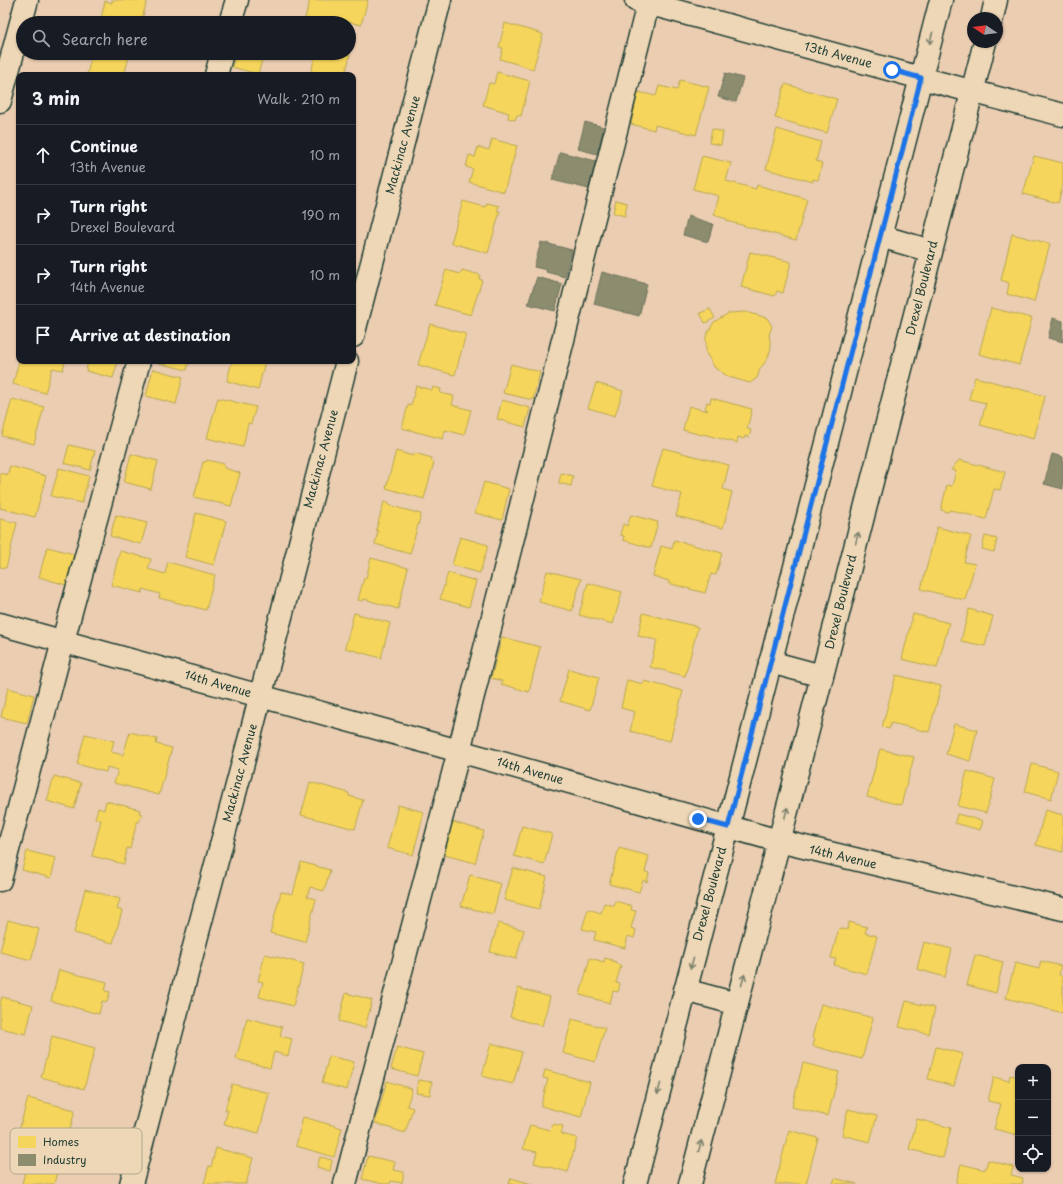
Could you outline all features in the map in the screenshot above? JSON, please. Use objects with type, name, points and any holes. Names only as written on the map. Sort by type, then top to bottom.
[{"type":"street","points":[[23,16],[27,0]]},
{"type":"street","points":[[232,16],[237,0]]},
{"type":"street","name":"Mackinac Avenue","points":[[356,324],[440,0]]},
{"type":"street","name":"Drexel Boulevard","points":[[635,1184],[941,0]]},
{"type":"street","points":[[993,12],[996,0]]},
{"type":"street","points":[[345,1184],[459,751],[645,1]]},
{"type":"street","name":"13th Avenue","points":[[645,1],[921,78],[1063,115]]},
{"type":"street","points":[[0,101],[16,41]]},
{"type":"street","name":"Drexel Boulevard","points":[[690,1184],[983,48]]},
{"type":"street","points":[[217,72],[220,60]]},
{"type":"street","points":[[880,236],[931,251]]},
{"type":"street","points":[[0,880],[138,364]]},
{"type":"street","name":"Mackinac Avenue","points":[[142,1142],[346,364]]},
{"type":"street","name":"14th Avenue","points":[[0,624],[779,841],[1063,909]]},
{"type":"street","points":[[770,662],[822,676]]},
{"type":"street","points":[[685,990],[737,1004]]},
{"type":"street","name":"Mackinac Avenue","points":[[131,1184],[134,1174]]},
{"type":"building: Homes","points":[[112,0],[147,0],[143,16],[102,16],[105,1],[112,3]]},
{"type":"building: Homes","points":[[310,0],[368,0],[361,25],[356,24],[356,16],[306,16]]},
{"type":"building: Homes","points":[[505,23],[543,34],[533,69],[500,59],[503,48],[499,47]]},
{"type":"building: Homes","points":[[90,60],[128,60],[125,72],[88,72]]},
{"type":"building: Homes","points":[[234,60],[262,60],[259,72],[251,72],[232,67]]},
{"type":"building: Homes","points":[[314,60],[349,60],[346,72],[311,72]]},
{"type":"building: Homes","points":[[497,72],[530,81],[521,116],[517,115],[515,120],[508,118],[509,113],[483,105],[489,83],[494,84]]},
{"type":"building: Homes","points":[[680,80],[709,87],[696,135],[655,125],[654,130],[631,124],[638,92],[656,96],[659,86],[677,90]]},
{"type":"building: Homes","points":[[785,84],[837,99],[827,133],[775,118]]},
{"type":"building: Homes","points":[[712,129],[723,132],[721,145],[709,143]]},
{"type":"building: Homes","points":[[777,129],[821,142],[816,161],[822,163],[818,180],[813,179],[813,182],[766,169]]},
{"type":"building: Homes","points":[[492,139],[517,146],[504,192],[469,182],[473,169],[466,167],[469,155],[475,157],[478,147],[489,150]]},
{"type":"building: Homes","points":[[702,156],[731,163],[726,181],[756,189],[757,185],[807,199],[796,240],[727,221],[727,219],[714,215],[719,196],[693,189]]},
{"type":"building: Homes","points":[[1034,156],[1063,163],[1063,184],[1058,203],[1023,194]]},
{"type":"building: Homes","points":[[616,200],[627,203],[625,216],[613,213]]},
{"type":"building: Homes","points":[[463,201],[485,207],[487,203],[499,206],[497,211],[500,211],[488,253],[451,243]]},
{"type":"building: Homes","points":[[1012,234],[1050,244],[1034,302],[1007,294],[1009,283],[1001,280]]},
{"type":"building: Homes","points":[[750,252],[791,262],[783,293],[777,291],[775,296],[741,287]]},
{"type":"building: Homes","points":[[446,270],[460,274],[462,270],[480,275],[479,279],[482,280],[471,315],[435,305]]},
{"type":"building: Homes","points":[[991,308],[1032,318],[1019,365],[979,354]]},
{"type":"building: Homes","points":[[710,309],[715,318],[705,323],[700,313]]},
{"type":"building: Homes","points":[[746,312],[767,318],[772,326],[769,335],[771,347],[768,358],[760,369],[757,378],[750,383],[729,377],[715,368],[706,353],[706,336],[714,322],[729,313]]},
{"type":"building: Homes","points":[[430,324],[466,334],[455,375],[418,365]]},
{"type":"building: Homes","points":[[18,364],[64,364],[63,370],[52,368],[45,393],[13,384]]},
{"type":"building: Homes","points":[[87,364],[117,364],[113,378],[86,371]]},
{"type":"building: Homes","points":[[162,364],[188,364],[187,370]]},
{"type":"building: Homes","points":[[231,364],[264,364],[258,390],[227,381]]},
{"type":"building: Homes","points":[[511,364],[540,372],[533,400],[503,393]]},
{"type":"building: Homes","points":[[153,369],[183,377],[176,404],[146,396]]},
{"type":"building: Homes","points":[[975,377],[1045,396],[1034,439],[980,425],[986,403],[969,399]]},
{"type":"building: Homes","points":[[596,383],[623,391],[615,416],[588,408]]},
{"type":"building: Homes","points":[[416,386],[432,390],[433,387],[441,389],[440,393],[454,396],[452,405],[471,410],[464,435],[445,430],[443,439],[402,428],[408,405],[411,406]]},
{"type":"building: Homes","points":[[218,398],[256,407],[251,424],[248,423],[243,447],[207,438]]},
{"type":"building: Homes","points":[[711,398],[752,409],[747,429],[751,430],[749,437],[745,436],[744,439],[738,437],[737,443],[683,430],[689,406],[707,411],[708,410],[705,409],[707,402],[710,403]]},
{"type":"building: Homes","points":[[12,399],[44,407],[34,444],[2,436]]},
{"type":"building: Homes","points":[[502,400],[530,408],[525,427],[497,419]]},
{"type":"building: Homes","points":[[69,445],[95,451],[90,470],[64,463]]},
{"type":"building: Homes","points":[[663,448],[729,465],[723,489],[732,492],[723,528],[676,516],[682,494],[652,486]]},
{"type":"building: Homes","points":[[396,451],[413,456],[414,453],[432,458],[431,461],[434,462],[424,499],[386,488]]},
{"type":"building: Homes","points":[[131,454],[158,461],[151,489],[124,482]]},
{"type":"building: Homes","points":[[207,460],[224,464],[224,468],[240,473],[231,506],[194,497],[203,462],[206,462]]},
{"type":"building: Homes","points":[[959,460],[1005,472],[1000,490],[994,489],[986,519],[950,510],[948,512],[941,510],[947,485],[952,486],[956,471],[951,470]]},
{"type":"building: Homes","points":[[10,466],[46,476],[35,517],[0,508],[0,473],[7,475]]},
{"type":"building: Homes","points":[[59,468],[89,476],[82,503],[51,496]]},
{"type":"building: Homes","points":[[561,473],[573,476],[571,486],[559,483]]},
{"type":"building: Homes","points":[[484,482],[509,489],[502,520],[475,513]]},
{"type":"building: Homes","points":[[384,502],[389,503],[388,505],[421,514],[410,554],[375,544],[378,531],[376,530]]},
{"type":"building: Homes","points":[[196,513],[226,521],[214,565],[185,557]]},
{"type":"building: Homes","points":[[116,515],[147,523],[141,544],[110,536]]},
{"type":"building: Homes","points":[[631,515],[658,522],[651,548],[623,540],[624,536],[620,535],[623,524],[627,526]]},
{"type":"building: Homes","points":[[0,519],[17,523],[6,568],[0,567]]},
{"type":"building: Homes","points":[[937,527],[971,536],[964,562],[975,564],[965,600],[921,589]]},
{"type":"building: Homes","points":[[985,536],[997,539],[994,552],[982,549]]},
{"type":"building: Homes","points":[[460,537],[488,545],[480,573],[452,565]]},
{"type":"building: Homes","points":[[674,540],[722,553],[716,575],[711,574],[705,593],[668,583],[669,581],[653,576],[661,546],[672,549]]},
{"type":"building: Homes","points":[[47,547],[74,554],[66,585],[39,577]]},
{"type":"building: Homes","points":[[120,551],[151,559],[148,569],[165,574],[168,562],[215,575],[206,610],[159,598],[160,594],[143,589],[142,593],[111,585]]},
{"type":"building: Homes","points":[[371,558],[408,568],[398,609],[364,599],[363,601],[358,600]]},
{"type":"building: Homes","points":[[547,571],[581,579],[572,611],[539,602]]},
{"type":"building: Homes","points":[[448,573],[476,581],[469,607],[440,599]]},
{"type":"building: Homes","points":[[588,583],[622,592],[613,624],[579,615]]},
{"type":"building: Homes","points":[[969,609],[993,616],[985,646],[961,641]]},
{"type":"building: Homes","points":[[354,613],[390,623],[381,658],[345,648]]},
{"type":"building: Homes","points":[[643,613],[698,627],[685,676],[650,667],[657,640],[638,636]]},
{"type":"building: Homes","points":[[913,614],[949,623],[937,668],[902,659]]},
{"type":"building: Homes","points":[[502,637],[540,647],[529,692],[501,684],[502,681],[491,678]]},
{"type":"building: Homes","points":[[569,669],[599,677],[590,710],[560,701]]},
{"type":"building: Homes","points":[[896,675],[941,686],[929,732],[891,723],[889,729],[882,727]]},
{"type":"building: Homes","points":[[627,680],[643,684],[644,681],[683,691],[670,741],[630,731],[635,712],[621,708]]},
{"type":"building: Homes","points":[[8,688],[34,695],[27,723],[1,717]]},
{"type":"building: Homes","points":[[954,724],[977,730],[970,761],[946,754]]},
{"type":"building: Homes","points":[[130,732],[157,739],[156,744],[172,748],[159,795],[114,783],[118,770],[107,767],[106,772],[77,764],[85,734],[114,741],[111,752],[123,755]]},
{"type":"building: Homes","points":[[880,749],[914,757],[901,805],[867,797]]},
{"type":"building: Homes","points":[[1032,764],[1058,771],[1051,799],[1025,792]]},
{"type":"building: Homes","points":[[967,771],[995,779],[986,813],[958,806]]},
{"type":"building: Homes","points":[[54,776],[81,783],[74,809],[47,801]]},
{"type":"building: Homes","points":[[310,782],[349,793],[349,796],[363,800],[355,829],[301,815]]},
{"type":"building: Homes","points":[[106,801],[140,810],[139,813],[142,814],[139,822],[137,822],[130,849],[127,848],[124,864],[92,856],[101,820],[95,819],[98,808],[104,810]]},
{"type":"building: Homes","points":[[398,805],[424,812],[413,855],[387,848]]},
{"type":"building: Homes","points":[[1045,810],[1063,815],[1063,852],[1036,845]]},
{"type":"building: Homes","points":[[957,814],[983,821],[980,830],[955,823]]},
{"type":"building: Homes","points":[[449,821],[484,831],[475,863],[440,854]]},
{"type":"building: Homes","points":[[522,826],[552,834],[544,864],[514,856]]},
{"type":"building: Homes","points":[[619,848],[649,856],[645,872],[649,873],[647,882],[643,880],[639,892],[609,884]]},
{"type":"building: Homes","points":[[27,851],[56,858],[51,878],[22,870]]},
{"type":"building: Homes","points":[[301,862],[330,870],[324,891],[310,887],[307,897],[316,899],[305,942],[270,933],[281,892],[293,894]]},
{"type":"building: Homes","points":[[513,868],[547,877],[539,909],[504,900]]},
{"type":"building: Homes","points":[[470,875],[501,884],[493,914],[461,906]]},
{"type":"building: Homes","points":[[85,889],[120,899],[117,909],[122,911],[113,943],[74,933]]},
{"type":"building: Homes","points":[[615,901],[632,906],[631,910],[636,911],[631,928],[636,930],[634,938],[628,936],[625,948],[594,940],[596,932],[582,929],[588,909],[601,913],[604,903],[614,906]]},
{"type":"building: Homes","points":[[8,920],[39,929],[31,960],[0,952]]},
{"type":"building: Homes","points":[[849,922],[867,927],[865,933],[877,936],[867,974],[834,965],[836,959],[831,958],[839,928],[847,930]]},
{"type":"building: Homes","points":[[498,923],[524,930],[516,959],[490,952]]},
{"type":"building: Homes","points":[[924,942],[952,949],[945,977],[917,969]]},
{"type":"building: Homes","points":[[265,954],[304,964],[293,1006],[259,997],[263,982],[258,981]]},
{"type":"building: Homes","points":[[975,955],[1003,962],[996,993],[967,985]]},
{"type":"building: Homes","points":[[590,958],[604,962],[605,958],[616,962],[616,964],[621,966],[616,983],[620,984],[618,992],[613,991],[610,1003],[580,995]]},
{"type":"building: Homes","points":[[1041,961],[1061,966],[1059,975],[1063,977],[1063,1013],[1006,998],[1015,963],[1039,969]]},
{"type":"building: Homes","points":[[59,970],[107,982],[105,991],[110,992],[107,1002],[102,1001],[99,1014],[51,1001]]},
{"type":"building: Homes","points":[[518,988],[550,997],[542,1026],[510,1017]]},
{"type":"building: Homes","points":[[346,993],[372,1000],[365,1028],[339,1021]]},
{"type":"building: Homes","points":[[2,997],[33,1005],[26,1034],[0,1028],[0,1003]]},
{"type":"building: Homes","points":[[906,1001],[935,1008],[929,1034],[899,1027]]},
{"type":"building: Homes","points":[[821,1004],[873,1018],[862,1059],[813,1046],[815,1039],[812,1038]]},
{"type":"building: Homes","points":[[247,1018],[282,1027],[280,1036],[292,1039],[288,1056],[274,1052],[270,1068],[236,1059]]},
{"type":"building: Homes","points":[[572,1019],[605,1028],[595,1062],[563,1053]]},
{"type":"building: Homes","points":[[52,1036],[95,1048],[84,1089],[41,1077]]},
{"type":"building: Homes","points":[[491,1043],[522,1052],[513,1084],[482,1076]]},
{"type":"building: Homes","points":[[397,1047],[423,1054],[417,1076],[391,1069]]},
{"type":"building: Homes","points":[[936,1047],[963,1054],[954,1086],[928,1079]]},
{"type":"building: Homes","points":[[329,1056],[354,1062],[347,1090],[322,1083]]},
{"type":"building: Homes","points":[[803,1063],[839,1072],[828,1116],[792,1107]]},
{"type":"building: Homes","points":[[545,1070],[590,1082],[581,1117],[541,1106],[548,1079],[543,1078]]},
{"type":"building: Homes","points":[[1010,1075],[1015,1076],[1015,1134],[994,1129],[1001,1104],[988,1101],[994,1077],[1009,1081]]},
{"type":"building: Homes","points":[[418,1080],[432,1082],[430,1095],[416,1093]]},
{"type":"building: Homes","points":[[387,1081],[412,1089],[407,1106],[413,1108],[405,1133],[375,1123]]},
{"type":"building: Homes","points":[[232,1084],[269,1093],[259,1133],[224,1124],[228,1110],[225,1110]]},
{"type":"building: Homes","points":[[28,1098],[75,1110],[70,1128],[20,1128]]},
{"type":"building: Homes","points":[[848,1109],[877,1116],[870,1142],[842,1135]]},
{"type":"building: Homes","points":[[303,1117],[342,1128],[334,1157],[296,1146]]},
{"type":"building: Homes","points":[[917,1119],[951,1128],[943,1158],[909,1149]]},
{"type":"building: Homes","points":[[552,1124],[563,1126],[561,1134],[577,1138],[568,1172],[534,1163],[537,1152],[523,1149],[530,1125],[550,1130]]},
{"type":"building: Homes","points":[[789,1130],[818,1138],[806,1184],[775,1184]]},
{"type":"building: Homes","points":[[216,1148],[253,1158],[246,1184],[204,1184],[209,1166],[211,1167]]},
{"type":"building: Homes","points":[[368,1156],[395,1162],[393,1170],[404,1172],[402,1183],[391,1181],[390,1184],[383,1184],[362,1179]]},
{"type":"building: Homes","points":[[320,1157],[332,1160],[330,1171],[317,1167]]},
{"type":"building: Homes","points":[[988,1160],[1013,1167],[1011,1175],[1023,1178],[1022,1184],[956,1184],[961,1164],[985,1170]]},
{"type":"building: Homes","points":[[24,1174],[56,1174],[54,1184],[22,1184]]},
{"type":"building: Homes","points":[[511,1178],[532,1184],[509,1184]]},
{"type":"building: Homes","points":[[835,1178],[837,1179],[857,1184],[833,1184]]},
{"type":"building: Industry","points":[[725,73],[743,78],[736,102],[718,97]]},
{"type":"building: Industry","points":[[585,122],[604,127],[597,154],[578,149]]},
{"type":"building: Industry","points":[[560,152],[596,161],[589,189],[552,180]]},
{"type":"building: Industry","points":[[688,216],[713,224],[708,242],[683,235]]},
{"type":"building: Industry","points":[[541,242],[572,250],[565,277],[534,267]]},
{"type":"building: Industry","points":[[602,272],[647,284],[639,316],[594,304]]},
{"type":"building: Industry","points":[[537,277],[562,284],[555,311],[528,304]]},
{"type":"building: Industry","points":[[1053,318],[1063,321],[1063,342],[1048,338]]},
{"type":"building: Industry","points":[[1052,454],[1063,457],[1063,489],[1044,484]]},
{"type":"route","points":[[698,819],[728,827],[921,78],[892,70]]}]
